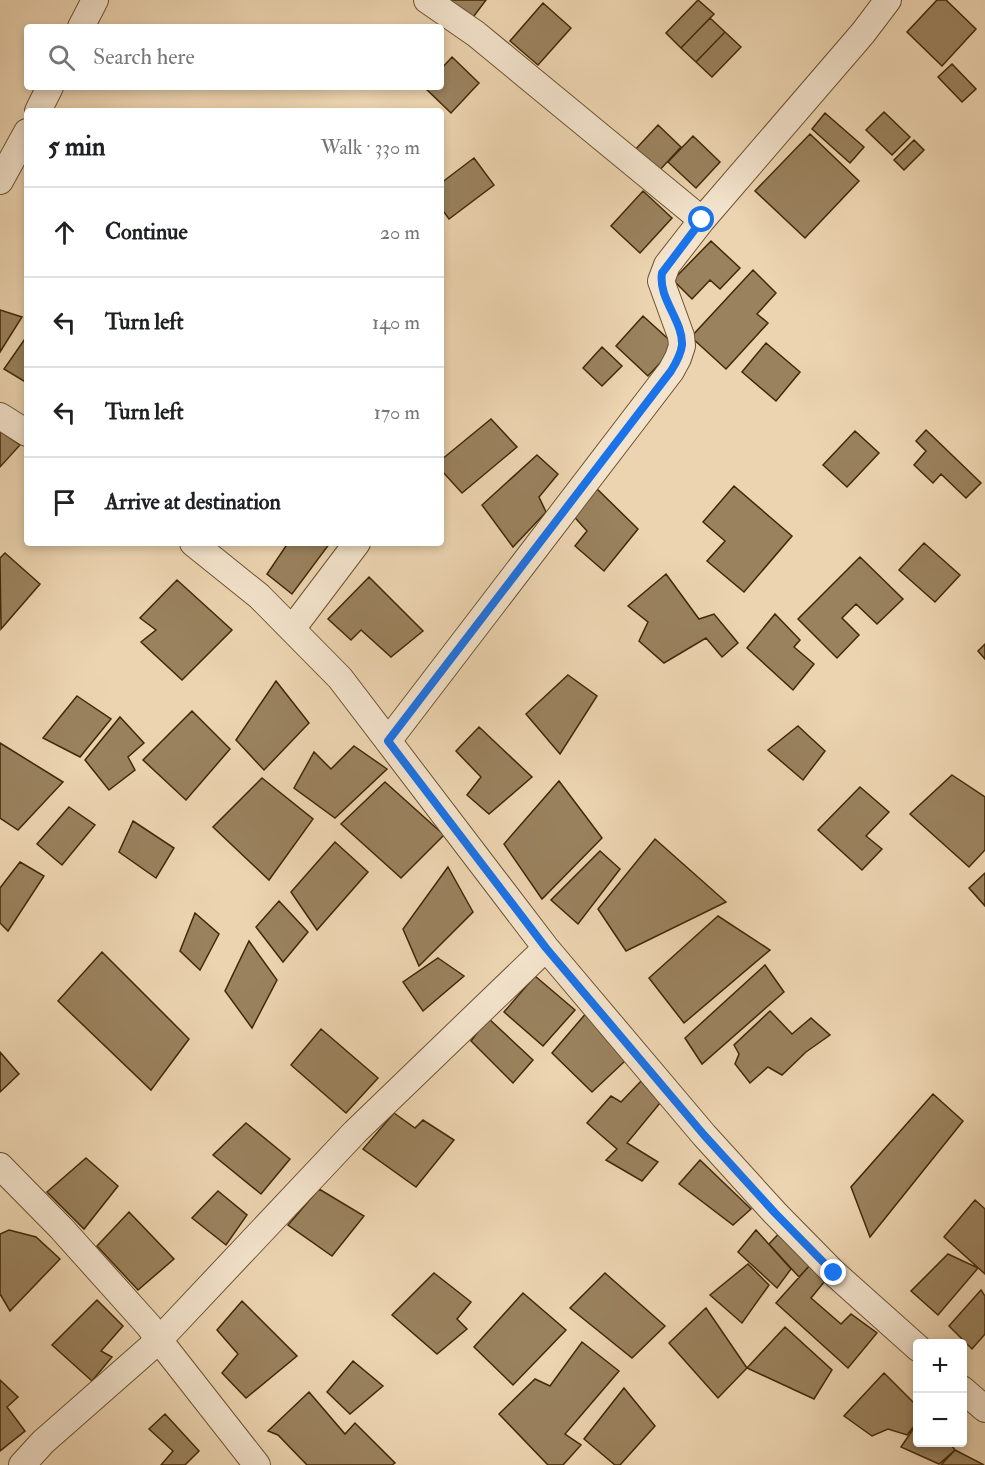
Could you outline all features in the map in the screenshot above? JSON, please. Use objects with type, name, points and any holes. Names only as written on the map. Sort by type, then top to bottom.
[{"type":"street","points":[[83,24],[95,0]]},
{"type":"street","points":[[427,0],[476,34],[702,220]]},
{"type":"street","points":[[388,741],[671,371],[682,346],[681,336],[663,290],[662,273],[702,220],[863,33],[888,0]]},
{"type":"street","points":[[40,108],[48,90]]},
{"type":"street","points":[[0,181],[24,137]]},
{"type":"street","points":[[0,416],[24,431]]},
{"type":"street","points":[[197,546],[259,596],[340,678],[546,948],[704,1135],[775,1213],[834,1273],[913,1344]]},
{"type":"street","points":[[292,629],[355,546]]},
{"type":"street","points":[[22,1465],[43,1442],[159,1341],[355,1132],[546,948]]},
{"type":"street","points":[[0,1166],[61,1228],[149,1326],[257,1465]]},
{"type":"street","points":[[967,1393],[985,1409]]},
{"type":"building","points":[[445,0],[486,0],[471,20]]},
{"type":"building","points":[[698,0],[714,14],[681,48],[666,33]]},
{"type":"building","points":[[937,0],[946,0],[976,29],[942,66],[907,32]]},
{"type":"building","points":[[543,3],[571,28],[538,65],[510,41]]},
{"type":"building","points":[[710,18],[725,32],[696,62],[681,48]]},
{"type":"building","points":[[725,32],[741,47],[712,77],[696,62]]},
{"type":"building","points":[[452,57],[479,83],[451,113],[427,90],[444,90],[444,66]]},
{"type":"building","points":[[952,64],[976,89],[962,102],[938,77]]},
{"type":"building","points":[[884,112],[910,137],[892,155],[866,130]]},
{"type":"building","points":[[825,113],[864,147],[850,163],[812,129]]},
{"type":"building","points":[[658,125],[681,147],[657,173],[634,151]]},
{"type":"building","points":[[810,134],[859,181],[805,238],[755,191]]},
{"type":"building","points":[[693,136],[720,162],[696,188],[668,162]]},
{"type":"building","points":[[914,140],[924,150],[904,170],[894,160]]},
{"type":"building","points":[[474,158],[494,185],[449,219],[444,212],[444,181]]},
{"type":"building","points":[[643,191],[672,218],[640,253],[611,226]]},
{"type":"building","points":[[711,241],[740,268],[720,289],[710,280],[692,299],[673,280]]},
{"type":"building","points":[[753,270],[776,293],[757,314],[768,323],[726,369],[691,337]]},
{"type":"building","points":[[0,310],[22,317],[0,352]]},
{"type":"building","points":[[643,316],[676,346],[648,376],[616,346]]},
{"type":"building","points":[[24,340],[24,381],[4,369]]},
{"type":"building","points":[[766,343],[800,372],[776,401],[742,372]]},
{"type":"building","points":[[602,347],[622,366],[602,386],[583,368]]},
{"type":"building","points":[[491,419],[517,447],[462,493],[444,473],[444,458]]},
{"type":"building","points":[[926,430],[981,483],[966,498],[941,474],[933,483],[914,465],[926,451],[916,441]]},
{"type":"building","points":[[0,431],[20,445],[0,467]]},
{"type":"building","points":[[855,431],[879,453],[847,487],[823,465]]},
{"type":"building","points":[[537,455],[558,474],[539,497],[546,512],[513,547],[482,505]]},
{"type":"building","points":[[593,485],[638,529],[604,571],[575,546],[587,531],[569,511]]},
{"type":"building","points":[[734,486],[792,536],[744,592],[707,561],[725,541],[703,522]]},
{"type":"building","points":[[924,543],[960,575],[935,602],[899,570]]},
{"type":"building","points":[[286,546],[328,546],[292,594],[267,574]]},
{"type":"building","points":[[5,553],[40,584],[1,629],[0,558]]},
{"type":"building","points":[[860,557],[903,599],[877,624],[856,604],[842,618],[859,635],[837,658],[798,619]]},
{"type":"building","points":[[666,574],[699,619],[714,614],[738,643],[722,657],[706,638],[664,663],[639,641],[648,622],[628,606]]},
{"type":"building","points":[[369,577],[423,631],[391,657],[361,630],[351,640],[328,619]]},
{"type":"building","points":[[177,580],[232,630],[182,680],[141,642],[156,630],[140,618]]},
{"type":"building","points":[[775,614],[800,640],[794,647],[814,664],[793,690],[747,648]]},
{"type":"building","points":[[985,644],[985,659],[978,651]]},
{"type":"building","points":[[568,675],[597,696],[560,754],[526,714]]},
{"type":"building","points":[[276,681],[309,723],[264,770],[236,740]]},
{"type":"building","points":[[77,696],[111,719],[80,757],[43,738]]},
{"type":"building","points":[[192,711],[230,749],[186,800],[143,760]]},
{"type":"building","points":[[120,717],[144,743],[128,757],[135,770],[109,790],[85,760]]},
{"type":"building","points":[[798,726],[825,751],[803,780],[768,750]]},
{"type":"building","points":[[479,727],[532,777],[489,814],[467,795],[481,777],[456,751]]},
{"type":"building","points":[[0,743],[63,782],[18,830],[0,818]]},
{"type":"building","points":[[354,746],[387,769],[335,818],[294,788],[314,752],[331,769]]},
{"type":"building","points":[[952,775],[985,797],[985,850],[969,867],[910,814]]},
{"type":"building","points":[[262,778],[313,819],[269,880],[213,827]]},
{"type":"building","points":[[559,781],[602,838],[542,899],[504,844]]},
{"type":"building","points":[[385,782],[444,835],[401,878],[341,824]]},
{"type":"building","points":[[860,787],[889,812],[866,836],[882,849],[862,870],[818,830]]},
{"type":"building","points":[[69,807],[95,825],[62,865],[37,844]]},
{"type":"building","points":[[133,821],[174,848],[156,878],[119,852]]},
{"type":"building","points":[[655,839],[726,902],[626,951],[598,909]]},
{"type":"building","points":[[335,842],[368,872],[317,930],[291,892]]},
{"type":"building","points":[[600,851],[620,869],[578,924],[551,900]]},
{"type":"building","points":[[20,862],[44,876],[8,931],[0,923],[0,888]]},
{"type":"building","points":[[448,867],[473,912],[419,966],[403,929]]},
{"type":"building","points":[[985,873],[985,906],[969,888]]},
{"type":"building","points":[[279,901],[308,932],[283,962],[256,927]]},
{"type":"building","points":[[195,913],[219,934],[200,970],[180,951]]},
{"type":"building","points":[[718,916],[770,950],[684,1023],[649,978]]},
{"type":"building","points":[[249,941],[277,980],[252,1028],[225,991]]},
{"type":"building","points":[[102,952],[189,1039],[151,1090],[58,1001]]},
{"type":"building","points":[[438,958],[464,976],[423,1011],[403,982]]},
{"type":"building","points":[[765,965],[784,992],[702,1064],[685,1038]]},
{"type":"building","points":[[535,976],[575,1010],[543,1046],[504,1012]]},
{"type":"building","points":[[588,1011],[625,1061],[592,1092],[552,1053]]},
{"type":"building","points":[[770,1011],[792,1034],[811,1018],[830,1035],[806,1052],[782,1075],[768,1067],[750,1083],[735,1064],[739,1054],[734,1045]]},
{"type":"building","points":[[488,1018],[533,1060],[513,1083],[471,1041]]},
{"type":"building","points":[[321,1029],[378,1078],[346,1113],[291,1065]]},
{"type":"building","points":[[0,1052],[19,1074],[0,1092]]},
{"type":"building","points":[[641,1081],[660,1103],[627,1143],[658,1162],[642,1181],[606,1160],[617,1149],[587,1123],[611,1096],[621,1102]]},
{"type":"building","points":[[933,1094],[963,1121],[870,1237],[851,1187]]},
{"type":"building","points":[[394,1113],[415,1128],[423,1120],[454,1140],[416,1187],[363,1149]]},
{"type":"building","points":[[246,1123],[290,1159],[261,1194],[213,1155]]},
{"type":"building","points":[[86,1158],[118,1186],[84,1229],[47,1192]]},
{"type":"building","points":[[700,1160],[751,1209],[733,1225],[679,1184]]},
{"type":"building","points":[[319,1189],[364,1216],[332,1256],[288,1225]]},
{"type":"building","points":[[218,1191],[247,1215],[226,1245],[192,1218]]},
{"type":"building","points":[[975,1200],[985,1209],[985,1274],[944,1237]]},
{"type":"building","points":[[129,1212],[174,1259],[138,1290],[97,1246]]},
{"type":"building","points":[[787,1225],[811,1264],[799,1277],[769,1244]]},
{"type":"building","points":[[9,1230],[36,1237],[60,1259],[10,1311],[0,1294],[0,1234]]},
{"type":"building","points":[[756,1230],[791,1269],[777,1288],[738,1252]]},
{"type":"building","points":[[948,1254],[978,1268],[938,1315],[911,1291]]},
{"type":"building","points":[[748,1264],[769,1285],[742,1323],[710,1295]]},
{"type":"building","points":[[811,1264],[825,1281],[811,1298],[841,1324],[851,1314],[877,1333],[848,1368],[776,1303]]},
{"type":"building","points":[[434,1273],[471,1302],[457,1319],[467,1329],[437,1354],[392,1315]]},
{"type":"building","points":[[605,1273],[665,1326],[632,1358],[570,1308]]},
{"type":"building","points":[[981,1290],[985,1296],[985,1334],[972,1349],[967,1344],[967,1339],[962,1339],[949,1326]]},
{"type":"building","points":[[523,1293],[566,1330],[513,1385],[474,1347]]},
{"type":"building","points":[[97,1300],[123,1326],[101,1351],[112,1357],[92,1381],[52,1345]]},
{"type":"building","points":[[242,1301],[297,1356],[246,1398],[222,1373],[238,1354],[217,1330]]},
{"type":"building","points":[[706,1308],[747,1368],[718,1398],[669,1343]]},
{"type":"building","points":[[785,1327],[832,1370],[814,1399],[747,1368]]},
{"type":"building","points":[[582,1342],[619,1371],[565,1434],[581,1445],[563,1465],[548,1465],[499,1414],[535,1379],[550,1386]]},
{"type":"building","points":[[353,1361],[383,1386],[350,1414],[327,1392]]},
{"type":"building","points":[[884,1373],[913,1402],[913,1427],[907,1435],[888,1429],[872,1436],[844,1416]]},
{"type":"building","points":[[0,1380],[18,1397],[7,1407],[25,1431],[0,1451]]},
{"type":"building","points":[[624,1388],[655,1426],[620,1465],[615,1465],[584,1439]]},
{"type":"building","points":[[309,1392],[345,1434],[355,1423],[395,1463],[392,1465],[307,1465],[278,1435],[268,1431]]},
{"type":"building","points":[[165,1414],[199,1451],[185,1465],[161,1465],[173,1451],[149,1429]]},
{"type":"building","points":[[913,1429],[913,1447],[953,1447],[955,1450],[939,1464],[901,1447]]},
{"type":"building","points":[[955,1450],[984,1465],[941,1465]]},
{"type":"route","points":[[702,220],[662,273],[663,290],[681,336],[682,346],[671,371],[388,741],[546,948],[704,1135],[775,1213],[834,1273]]}]
